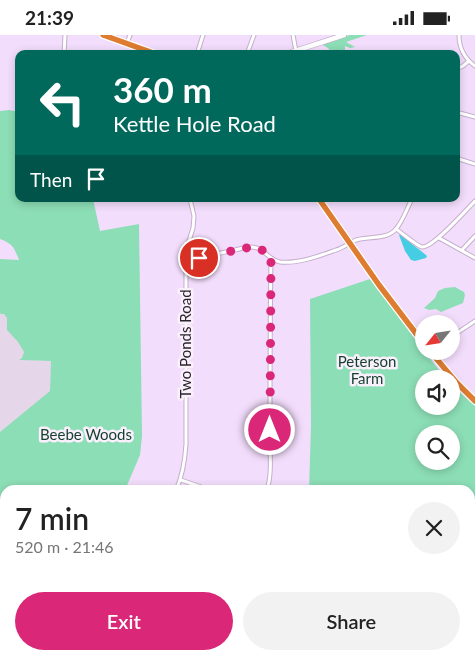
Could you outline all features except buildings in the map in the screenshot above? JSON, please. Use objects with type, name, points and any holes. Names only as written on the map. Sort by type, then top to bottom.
[{"type":"highway","points":[[103,35],[144,50]]},
{"type":"highway","points":[[321,202],[379,285],[415,332]]},
{"type":"highway","points":[[438,360],[475,401]]},
{"type":"street","points":[[64,35],[64,50]]},
{"type":"street","points":[[127,44],[130,35]]},
{"type":"street","points":[[198,50],[203,35]]},
{"type":"street","points":[[248,50],[254,35]]},
{"type":"street","points":[[293,35],[296,50]]},
{"type":"street","points":[[299,50],[344,35]]},
{"type":"street","points":[[459,35],[460,47],[464,55],[475,66]]},
{"type":"street","points":[[460,67],[469,61]]},
{"type":"street","points":[[460,113],[475,117]]},
{"type":"street","points":[[460,159],[475,164]]},
{"type":"street","name":"Two Ponds Road","points":[[178,485],[184,465],[186,443],[186,257],[193,228],[194,216],[191,202]]},
{"type":"street","points":[[186,257],[199,258],[251,247],[262,250],[277,261],[305,259],[337,250],[361,239],[388,235],[396,229],[410,202]]},
{"type":"street","points":[[396,229],[418,245],[428,246],[439,238],[474,202]]},
{"type":"street","points":[[461,250],[475,236]]},
{"type":"street","points":[[439,238],[475,258]]},
{"type":"street","points":[[269,485],[271,258]]},
{"type":"street","points":[[460,331],[475,321]]},
{"type":"street","points":[[180,481],[193,485]]},
{"type":"shaded area","points":[[0,308],[7,318],[7,330],[24,352],[20,360],[51,361],[50,391],[0,432]]},
{"type":"green space","points":[[350,35],[367,35],[346,42],[355,47],[345,46],[345,50],[330,50],[321,44]]},
{"type":"green space","name":"Beebe Woods","points":[[0,111],[15,111],[15,202],[94,202],[100,231],[139,224],[142,436],[140,455],[127,485],[0,485],[0,432],[50,391],[51,361],[19,360],[24,352],[7,330],[7,318],[4,314],[0,313],[0,259],[19,260],[12,247],[0,239]]},
{"type":"green space","name":"Peterson Farm","points":[[370,279],[415,339],[415,360],[431,360],[439,370],[415,370],[415,415],[460,415],[460,392],[475,406],[475,485],[309,485],[311,426],[310,299]]},
{"type":"green space","points":[[455,287],[464,292],[463,303],[441,312],[436,309],[429,310],[424,308],[435,298],[438,291]]},
{"type":"water","points":[[400,234],[427,256],[426,258],[415,261],[411,260],[405,251]]},
{"type":"route","points":[[199,258],[256,247],[271,258],[270,430]]}]
